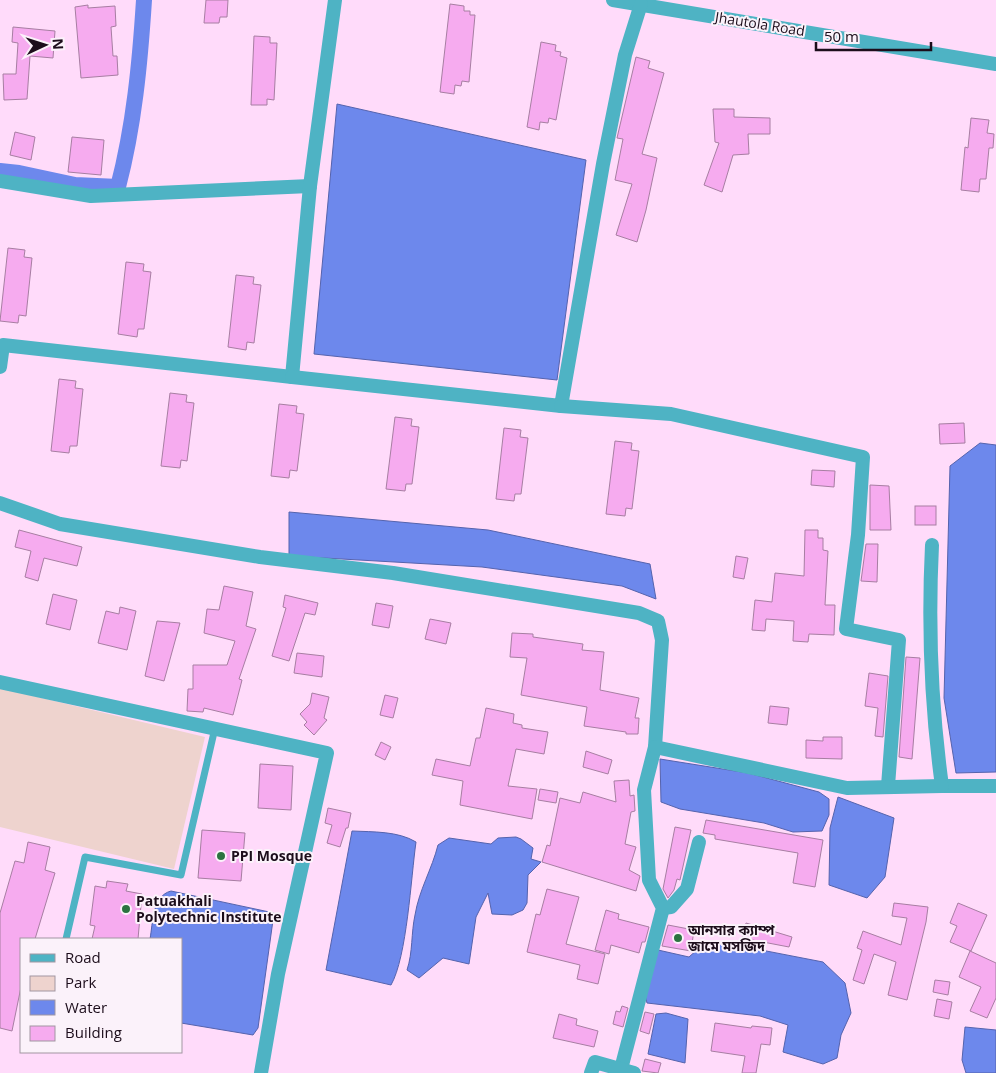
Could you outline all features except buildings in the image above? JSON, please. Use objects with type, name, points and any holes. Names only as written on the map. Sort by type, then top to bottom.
[{"type":"street","points":[[292,378],[310,186],[335,0]]},
{"type":"street","name":"Jhautola Road","points":[[612,0],[996,64]]},
{"type":"street","points":[[561,406],[625,55],[641,4]]},
{"type":"street","points":[[0,181],[91,196],[310,186]]},
{"type":"street","points":[[0,368],[3,345],[561,406],[671,414],[863,457],[858,535],[846,629],[899,640],[888,786]]},
{"type":"street","points":[[0,503],[60,524],[260,556],[402,575],[639,613],[658,621],[662,640],[655,747],[644,790],[644,800],[649,880],[663,908],[628,1071],[595,1062],[591,1073]]},
{"type":"street","points":[[932,545],[929,610],[934,729],[942,786]]},
{"type":"street","points":[[0,682],[327,753],[278,974],[261,1073]]},
{"type":"street","points":[[655,747],[847,788],[996,786]]},
{"type":"street","points":[[663,908],[671,907],[687,889],[699,842]]},
{"type":"lane","points":[[66,938],[85,857],[181,875],[215,728]]},
{"type":"green space","points":[[0,688],[205,737],[174,869],[0,827]]},
{"type":"water","points":[[337,104],[586,160],[557,380],[314,354]]},
{"type":"water","points":[[980,443],[996,445],[996,772],[956,773],[944,698],[950,466]]},
{"type":"water","points":[[289,512],[488,530],[650,564],[656,599],[622,586],[482,567],[289,556]]},
{"type":"water","points":[[660,759],[748,773],[819,792],[829,799],[829,815],[822,831],[793,832],[764,823],[680,809],[661,802]]},
{"type":"water","points":[[838,797],[894,818],[885,877],[867,898],[829,885],[830,828]]},
{"type":"water","points":[[352,831],[393,834],[416,842],[405,937],[391,985],[326,970]]},
{"type":"water","points":[[516,837],[533,848],[531,859],[541,862],[528,875],[527,903],[523,910],[512,915],[492,914],[488,893],[476,917],[469,964],[443,958],[419,978],[407,970],[417,906],[438,845],[449,838],[491,844],[498,838]]},
{"type":"water","points":[[171,891],[274,913],[258,1028],[253,1035],[182,1023],[182,938],[150,938],[154,911],[160,898]]},
{"type":"water","points":[[725,943],[823,962],[845,983],[851,1013],[841,1035],[837,1058],[823,1064],[783,1052],[788,1025],[760,1016],[647,1003],[645,995],[658,950],[689,957],[698,949]]},
{"type":"water","points":[[666,1013],[688,1019],[685,1063],[648,1054],[656,1014]]},
{"type":"water","points":[[965,1027],[996,1030],[996,1073],[966,1073],[962,1060]]},
{"type":"waterway","points":[[0,171],[19,173],[75,185],[118,187],[124,164],[136,94],[144,0]]},
{"type":"place","name":"PPI Mosque","points":[[221,856]]},
{"type":"place","name":"Patuakhali Polytechnic Institute","points":[[126,909]]},
{"type":"place","name":"আনসার ক্যাম্প জামে মসজিদ","points":[[678,938]]}]
